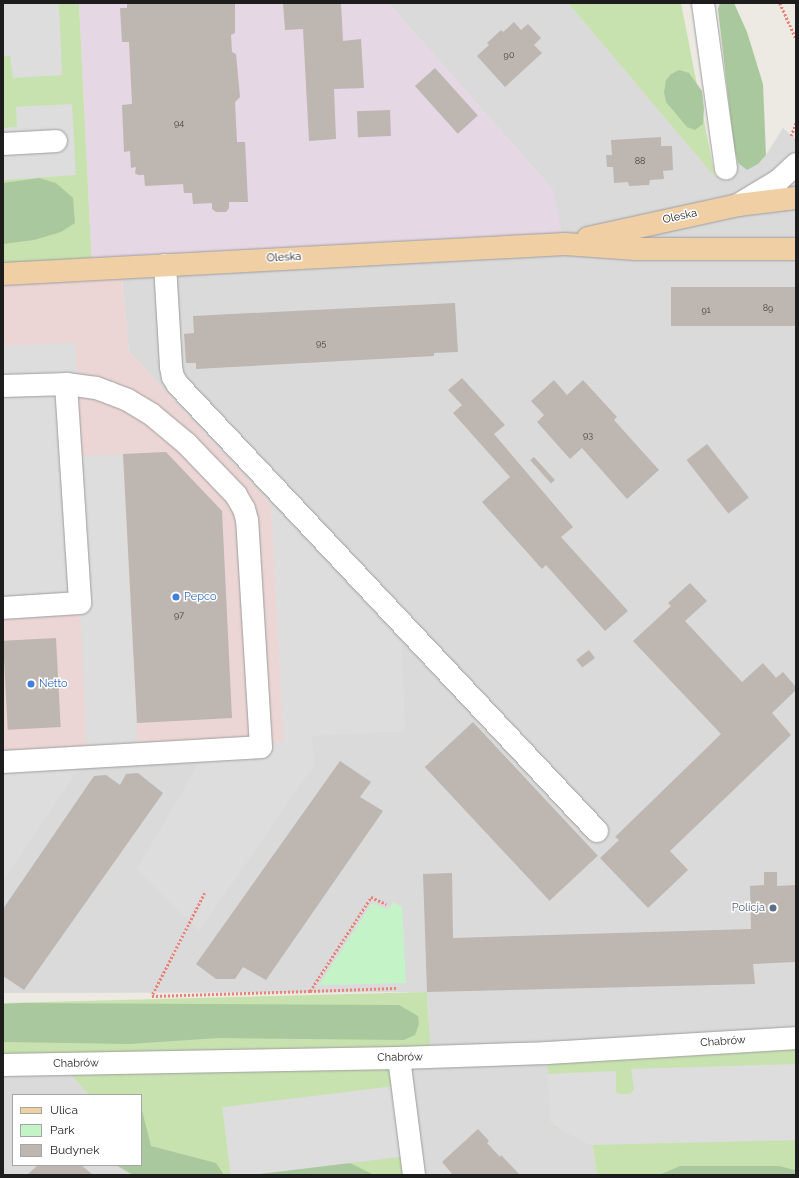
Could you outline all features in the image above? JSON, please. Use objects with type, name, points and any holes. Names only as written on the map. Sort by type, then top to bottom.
[{"type":"main road","name":"Oleska","points":[[565,244],[738,205],[796,198]]},
{"type":"main road","name":"Oleska","points":[[3,274],[165,264],[565,244],[636,248],[796,249]]},
{"type":"street","points":[[703,3],[726,168]]},
{"type":"street","points":[[3,144],[56,141]]},
{"type":"street","points":[[738,205],[769,187],[796,164]]},
{"type":"street","points":[[165,264],[171,368],[178,385],[597,831]]},
{"type":"street","points":[[3,608],[80,603],[66,384]]},
{"type":"street","points":[[3,386],[66,384],[96,388],[110,393],[151,414],[188,444],[236,495],[244,508],[247,520],[261,746],[3,762]]},
{"type":"street","name":"Chabrów","points":[[3,1065],[399,1058],[546,1053],[796,1038]]},
{"type":"street","points":[[399,1058],[414,1175]]},
{"type":"path","points":[[780,3],[796,39]]},
{"type":"path","points":[[790,136],[796,122]]},
{"type":"path","points":[[205,893],[152,996],[396,988]]},
{"type":"path","points":[[310,991],[371,897],[386,904]]},
{"type":"shaded area","points":[[3,3],[59,3],[62,75],[13,78],[10,56],[3,56]]},
{"type":"shaded area","points":[[79,3],[388,3],[553,190],[565,244],[92,268]]},
{"type":"shaded area","points":[[388,3],[568,3],[715,176],[738,163],[747,170],[766,155],[783,128],[796,140],[796,1038],[590,1127],[597,1175],[414,1175],[399,1058],[429,1024],[427,992],[3,993],[3,758],[87,757],[284,742],[271,504],[129,352],[121,267],[553,190]]},
{"type":"shaded area","points":[[72,104],[76,175],[3,180],[3,128],[17,127],[16,107]]},
{"type":"shaded area","points":[[121,267],[129,352],[271,504],[284,742],[87,757],[3,758],[3,274]]},
{"type":"shaded area","points":[[75,342],[78,385],[71,457],[123,454],[138,754],[87,757],[80,604],[3,608],[3,346]]},
{"type":"shaded area","points":[[271,504],[402,645],[405,731],[312,736],[315,764],[199,931],[137,869],[203,756],[284,742]]},
{"type":"shaded area","points":[[3,756],[87,757],[3,881]]},
{"type":"shaded area","points":[[61,1064],[88,1094],[12,1094],[12,1166],[142,1166],[161,1175],[3,1175],[3,1065]]},
{"type":"shaded area","points":[[796,1064],[796,1140],[590,1145],[554,1126],[550,1121],[548,1074],[616,1071],[616,1092],[620,1094],[630,1094],[634,1089],[631,1069]]},
{"type":"shaded area","points":[[403,1085],[412,1155],[253,1175],[231,1175],[222,1107]]},
{"type":"green space","points":[[3,3],[79,3],[92,268],[3,274]]},
{"type":"green space","points":[[568,3],[681,3],[715,177]]},
{"type":"green space","points":[[720,3],[734,3],[747,32],[763,84],[766,155],[758,164],[747,170],[738,163],[734,147],[718,9]]},
{"type":"green space","points":[[679,70],[689,73],[702,91],[704,109],[703,124],[695,130],[687,127],[666,102],[664,92],[666,80],[671,74]]},
{"type":"green space","points":[[39,178],[56,183],[73,198],[75,223],[61,232],[34,240],[3,244],[3,183]]},
{"type":"green space","points":[[393,902],[402,907],[406,983],[319,985],[372,903],[388,910]]},
{"type":"green space","points":[[427,992],[431,1057],[400,1058],[414,1175],[161,1175],[142,1154],[142,1094],[88,1094],[61,1064],[3,1065],[3,1003]]},
{"type":"green space","points":[[3,1004],[399,1005],[418,1016],[419,1024],[415,1035],[404,1040],[219,1038],[129,1044],[3,1042]]},
{"type":"green space","points":[[796,1038],[796,1175],[597,1175],[590,1127],[554,1128],[546,1053]]},
{"type":"green space","points":[[142,1110],[151,1146],[216,1163],[224,1175],[133,1175],[118,1166],[142,1166]]},
{"type":"green space","points":[[350,1163],[374,1175],[246,1175],[242,1168],[245,1166]]},
{"type":"green space","points":[[680,1166],[779,1166],[795,1170],[796,1175],[659,1175]]},
{"type":"building","points":[[127,3],[235,3],[235,33],[231,35],[232,52],[236,54],[240,97],[235,102],[237,142],[245,142],[248,202],[229,202],[229,208],[226,212],[216,212],[212,209],[212,203],[193,204],[192,193],[184,193],[183,184],[145,186],[144,175],[138,175],[135,173],[136,167],[131,168],[130,151],[124,152],[122,105],[132,104],[129,42],[122,42],[120,8],[127,8]]},
{"type":"building","points":[[283,3],[341,3],[343,41],[361,39],[364,88],[334,89],[336,139],[309,141],[303,29],[285,30]]},
{"type":"building","points":[[514,22],[521,30],[528,24],[541,38],[534,45],[542,53],[505,87],[477,56],[489,45],[487,43],[501,30],[503,32]]},
{"type":"building","points":[[435,68],[478,116],[458,134],[415,86]]},
{"type":"building","points":[[390,110],[391,136],[358,137],[357,111]]},
{"type":"building","points":[[661,137],[661,146],[672,146],[673,170],[663,171],[664,179],[650,180],[649,185],[629,186],[628,182],[614,183],[613,167],[607,167],[606,155],[612,155],[611,140]]},
{"type":"building","points":[[671,287],[796,287],[796,326],[671,326]]},
{"type":"building","points":[[455,303],[458,352],[434,353],[434,356],[196,369],[196,363],[186,363],[184,334],[194,333],[193,316]]},
{"type":"building","points":[[462,378],[505,425],[494,434],[573,527],[561,537],[628,611],[605,631],[546,565],[542,569],[482,502],[510,477],[453,413],[462,405],[448,390]]},
{"type":"building","points":[[554,380],[567,395],[583,380],[617,417],[614,420],[659,470],[627,499],[582,448],[570,459],[537,422],[544,415],[531,401]]},
{"type":"building","points":[[707,444],[749,498],[728,514],[687,460]]},
{"type":"building","points":[[166,452],[222,511],[232,718],[137,723],[123,454]]},
{"type":"building","points":[[534,457],[555,480],[551,483],[530,460]]},
{"type":"building","points":[[690,583],[707,601],[685,621],[742,682],[763,663],[776,678],[783,672],[796,687],[796,690],[772,713],[791,735],[670,851],[688,870],[648,908],[600,858],[619,840],[615,837],[721,734],[633,641],[671,606],[668,603]]},
{"type":"building","name":"Netto","points":[[56,638],[61,727],[8,730],[3,641]]},
{"type":"building","points":[[589,650],[595,658],[582,668],[576,660]]},
{"type":"building","points":[[473,722],[598,856],[550,901],[425,767]]},
{"type":"building","points":[[340,761],[371,782],[360,797],[383,811],[266,980],[243,967],[235,979],[216,979],[196,964]]},
{"type":"building","points":[[138,773],[163,793],[24,990],[3,976],[3,909],[94,776],[106,775],[120,785],[126,774]]},
{"type":"building","points":[[764,872],[777,872],[777,886],[796,885],[796,962],[753,964],[755,984],[427,992],[423,874],[452,873],[453,938],[751,929],[750,886],[764,885]]},
{"type":"building","points":[[478,1129],[489,1141],[487,1143],[520,1175],[453,1175],[442,1162]]},
{"type":"building","points":[[37,1166],[82,1166],[93,1175],[27,1175]]},
{"type":"place","name":"Pepco","points":[[176,597]]},
{"type":"place","name":"Netto","points":[[31,684]]},
{"type":"place","name":"Policja","points":[[773,908]]}]
